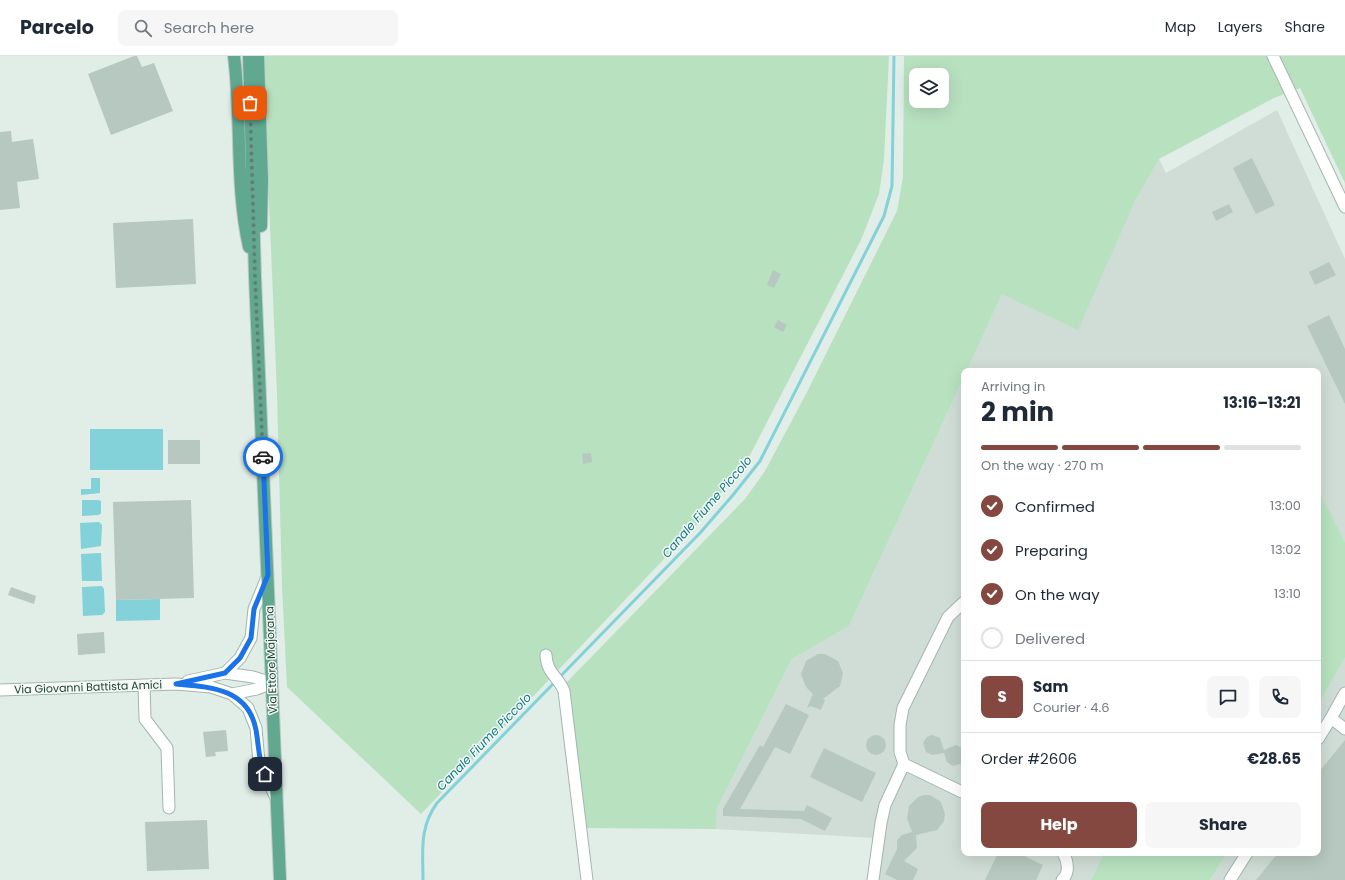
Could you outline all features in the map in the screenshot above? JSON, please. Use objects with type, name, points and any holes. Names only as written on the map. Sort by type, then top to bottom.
[{"type":"main road","points":[[234,56],[237,82],[243,220],[255,277]]},
{"type":"main road","name":"Via Ettore Majorana","points":[[249,56],[255,277],[280,880]]},
{"type":"main road","points":[[255,277],[262,210],[258,56]]},
{"type":"street","points":[[1273,56],[1345,207]]},
{"type":"street","points":[[225,673],[240,658],[251,638],[254,609],[268,575]]},
{"type":"street","points":[[873,880],[885,805],[904,764],[900,752],[900,725],[903,708],[948,617],[961,605]]},
{"type":"street","points":[[546,655],[546,666],[550,673],[562,685],[564,691],[587,880]]},
{"type":"street","name":"Via Giovanni Battista Amici","points":[[176,684],[225,673],[253,677],[272,683]]},
{"type":"street","name":"Via Giovanni Battista Amici","points":[[232,694],[257,689],[272,683]]},
{"type":"street","name":"Via Giovanni Battista Amici","points":[[0,690],[176,684],[211,687],[232,694],[248,708],[256,728],[259,762],[276,799]]},
{"type":"street","points":[[144,685],[146,719],[167,748],[169,808]]},
{"type":"street","points":[[1321,734],[1345,693]]},
{"type":"street","points":[[1331,718],[1344,727]]},
{"type":"street","points":[[904,764],[961,792]]},
{"type":"street","points":[[1062,880],[1068,868],[1064,856]]},
{"type":"street","points":[[1230,880],[1245,856]]},
{"type":"shaded area","points":[[1277,110],[1345,259],[1345,542],[1321,494],[1321,368],[968,368],[1002,294],[1134,203],[1159,159],[1166,173]]},
{"type":"shaded area","points":[[961,383],[961,856],[1103,856],[1091,880],[867,880],[875,838],[716,829],[717,808],[792,659],[849,626]]},
{"type":"shaded area","points":[[1345,658],[1345,880],[1210,880],[1225,856],[1321,856],[1321,700]]},
{"type":"green space","points":[[263,56],[889,56],[884,159],[879,194],[861,240],[750,455],[704,517],[421,814],[287,687]]},
{"type":"green space","points":[[904,56],[1345,56],[1345,183],[1300,88],[1274,98],[1159,159],[1134,203],[1078,330],[1002,294],[968,368],[961,368],[961,383],[849,626],[792,659],[717,808],[716,829],[584,828],[566,683],[745,499],[765,471],[806,394],[897,211],[903,177]]},
{"type":"green space","points":[[1321,494],[1345,542],[1345,658],[1321,700]]},
{"type":"green space","points":[[1103,856],[1225,856],[1210,880],[1091,880]]},
{"type":"water","points":[[90,429],[163,429],[163,470],[90,470]]},
{"type":"water","points":[[91,478],[100,478],[100,493],[81,495],[81,489],[91,489]]},
{"type":"water","points":[[82,500],[101,501],[101,513],[99,515],[82,516]]},
{"type":"water","points":[[99,522],[102,525],[101,546],[81,549],[80,523]]},
{"type":"water","points":[[101,553],[102,581],[82,581],[81,554]]},
{"type":"water","points":[[102,586],[104,589],[105,612],[102,615],[83,616],[82,587]]},
{"type":"water","points":[[160,599],[160,620],[116,621],[116,600]]},
{"type":"building","points":[[137,56],[142,67],[154,63],[173,111],[111,135],[88,74]]},
{"type":"building","points":[[11,131],[12,142],[33,139],[39,179],[17,182],[20,208],[0,210],[0,132]]},
{"type":"building","points":[[1252,158],[1275,205],[1256,214],[1233,168]]},
{"type":"building","points":[[1229,204],[1233,212],[1216,221],[1212,212]]},
{"type":"building","points":[[193,219],[196,284],[116,288],[113,223]]},
{"type":"building","points":[[1329,262],[1336,275],[1315,285],[1309,272]]},
{"type":"building","points":[[773,270],[781,274],[774,288],[767,285]]},
{"type":"building","points":[[1329,315],[1345,349],[1345,404],[1307,326]]},
{"type":"building","points":[[778,320],[787,325],[783,332],[774,327]]},
{"type":"building","points":[[168,440],[200,440],[200,464],[168,464]]},
{"type":"building","points":[[591,453],[592,462],[583,464],[582,454]]},
{"type":"building","points":[[191,500],[194,598],[116,600],[113,502]]},
{"type":"building","points":[[11,587],[36,596],[34,604],[8,595]]},
{"type":"building","points":[[104,632],[105,653],[78,655],[77,634]]},
{"type":"building","points":[[818,654],[825,654],[838,661],[843,673],[840,686],[823,699],[825,700],[821,710],[811,706],[807,708],[813,694],[806,687],[801,674],[806,661]]},
{"type":"building","points":[[786,704],[809,715],[790,754],[775,747],[740,809],[804,811],[807,805],[832,818],[825,831],[801,819],[723,816],[723,809],[760,745],[763,747]]},
{"type":"building","points":[[226,730],[228,751],[215,752],[216,756],[206,757],[203,732]]},
{"type":"building","points":[[876,735],[883,738],[886,745],[883,752],[876,755],[869,752],[866,745],[869,738]]},
{"type":"building","points":[[932,735],[940,738],[944,750],[956,745],[961,748],[961,764],[953,766],[947,762],[944,753],[932,755],[926,752],[923,743],[927,737]]},
{"type":"building","points":[[1345,740],[1345,880],[1256,880],[1276,856],[1321,856],[1321,769]]},
{"type":"building","points":[[824,748],[876,773],[862,802],[810,777]]},
{"type":"building","points":[[930,795],[941,802],[945,814],[944,821],[937,830],[916,835],[917,848],[904,861],[918,869],[913,880],[897,880],[885,874],[897,849],[897,840],[902,835],[912,832],[907,818],[909,806],[918,797]]},
{"type":"building","points":[[207,820],[209,869],[147,871],[145,822]]},
{"type":"building","points":[[997,856],[1024,856],[1043,865],[1036,880],[985,880]]},
{"type":"waterway","name":"Canale Fiume Piccolo","points":[[423,880],[423,840],[427,822],[437,803],[700,533],[760,461],[884,216],[892,186],[894,56]]},
{"type":"way so far","points":[[250,103],[255,277],[263,457]]},
{"type":"route","points":[[263,457],[268,575],[254,609],[251,638],[240,658],[225,673],[176,684],[211,687],[232,694],[248,708],[256,728],[259,762],[265,774]]}]
